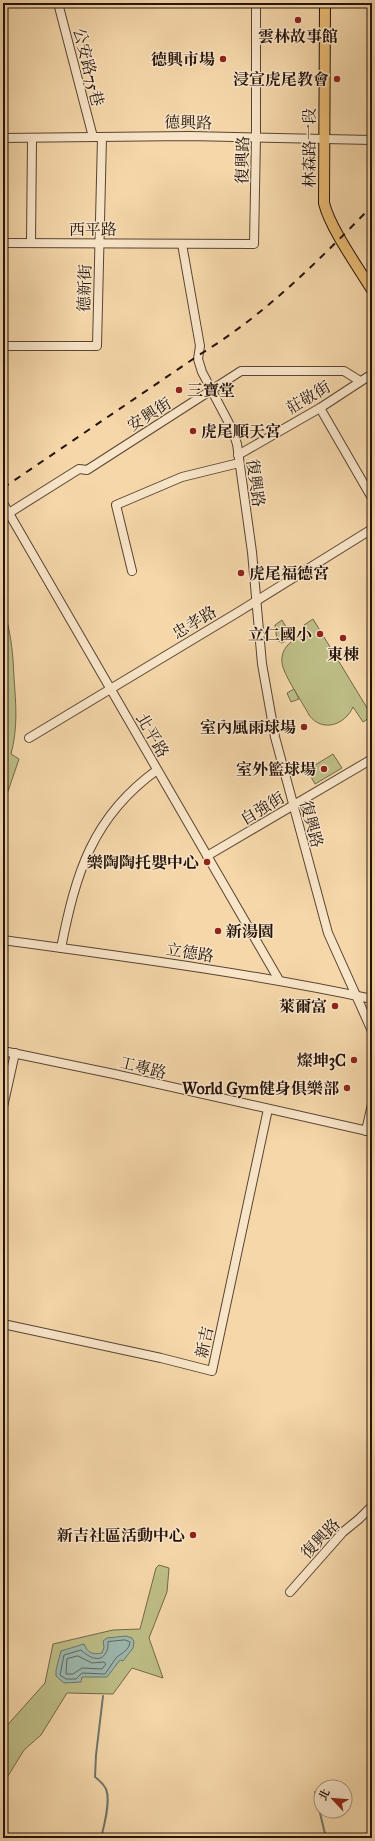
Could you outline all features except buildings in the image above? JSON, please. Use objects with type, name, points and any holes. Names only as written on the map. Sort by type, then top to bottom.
[{"type":"main road","name":"林森路一段","points":[[325,3],[325,210],[372,290]]},
{"type":"street","name":"公安路75巷","points":[[58,3],[93,137]]},
{"type":"street","name":"復興路","points":[[256,3],[254,244],[182,244],[200,346],[198,359],[202,372],[232,429],[238,459],[252,552],[262,664],[275,737],[328,933],[372,1031]]},
{"type":"street","name":"德新街","points":[[3,346],[97,346],[102,137]]},
{"type":"street","name":"德興路","points":[[3,138],[256,137],[372,140]]},
{"type":"street","points":[[31,242],[32,138]]},
{"type":"street","name":"西平路","points":[[3,243],[182,244]]},
{"type":"street","name":"安興街","points":[[9,513],[79,469],[87,470],[212,391],[241,370],[344,371],[360,381]]},
{"type":"street","name":"莊敬街","points":[[132,571],[116,505],[182,477],[238,459],[372,374]]},
{"type":"street","points":[[320,408],[372,498]]},
{"type":"street","name":"北平路","points":[[3,503],[279,980]]},
{"type":"street","name":"忠孝路","points":[[29,738],[372,529]]},
{"type":"street","name":"自強街","points":[[207,856],[372,759]]},
{"type":"street","points":[[61,948],[80,869],[95,837],[126,794],[157,770]]},
{"type":"street","name":"立德路","points":[[3,940],[147,959],[279,980],[372,999]]},
{"type":"street","name":"工專路","points":[[3,1051],[369,1132],[372,1104]]},
{"type":"street","points":[[3,1107],[15,1053]]},
{"type":"street","name":"新吉","points":[[3,1324],[161,1358],[212,1371],[268,1109]]},
{"type":"street","name":"復興路","points":[[290,1592],[343,1532],[372,1506]]},
{"type":"green space","points":[[3,608],[8,625],[13,660],[16,725],[11,754],[19,759],[3,806],[3,739],[5,724],[3,682]]},
{"type":"green space","points":[[313,619],[372,716],[363,722],[353,707],[345,718],[339,722],[327,725],[314,721],[285,673],[282,656],[285,648],[298,638],[311,637],[304,625]]},
{"type":"green space","points":[[282,620],[292,637],[282,643],[277,640],[275,625]]},
{"type":"green space","points":[[294,689],[299,699],[291,702],[287,693]]},
{"type":"green space","name":"室外籃球場","points":[[333,754],[342,768],[315,784],[307,770]]},
{"type":"green space","points":[[159,1565],[169,1568],[167,1592],[149,1638],[163,1678],[132,1668],[113,1694],[67,1693],[41,1735],[24,1750],[3,1784],[3,1730],[45,1683],[53,1644],[113,1630],[140,1629],[156,1568]]},
{"type":"water","points":[[126,1636],[132,1638],[134,1642],[133,1648],[123,1661],[120,1660],[107,1677],[82,1677],[81,1682],[64,1683],[56,1676],[61,1651],[84,1644],[91,1653],[102,1653],[104,1647],[103,1641],[107,1638]]},
{"type":"waterway","points":[[101,1838],[108,1800],[106,1789],[95,1777],[103,1696]]},
{"type":"waterway","points":[[321,1819],[326,1838]]},
{"type":"railway","points":[[3,488],[246,323],[269,305],[311,267],[372,206]]},
{"type":"place","name":"雲林故事館","points":[[298,20]]},
{"type":"place","name":"德興市場","points":[[223,59]]},
{"type":"place","name":"浸宣虎尾教會","points":[[337,79]]},
{"type":"place","name":"三寶堂","points":[[179,390]]},
{"type":"place","name":"虎尾順天宮","points":[[193,431]]},
{"type":"place","name":"虎尾福德宮","points":[[241,573]]},
{"type":"place","name":"立仁國小","points":[[320,634]]},
{"type":"place","name":"東棟","points":[[343,638]]},
{"type":"place","name":"室內風雨球場","points":[[304,727]]},
{"type":"place","name":"室外籃球場","points":[[324,769]]},
{"type":"place","name":"樂陶陶托嬰中心","points":[[207,862]]},
{"type":"place","name":"新湯園","points":[[218,931]]},
{"type":"place","name":"萊爾富","points":[[335,1006]]},
{"type":"place","name":"燦坤3C","points":[[354,1060]]},
{"type":"place","name":"World Gym健身俱樂部","points":[[347,1088]]},
{"type":"place","name":"新吉社區活動中心","points":[[193,1535]]}]
